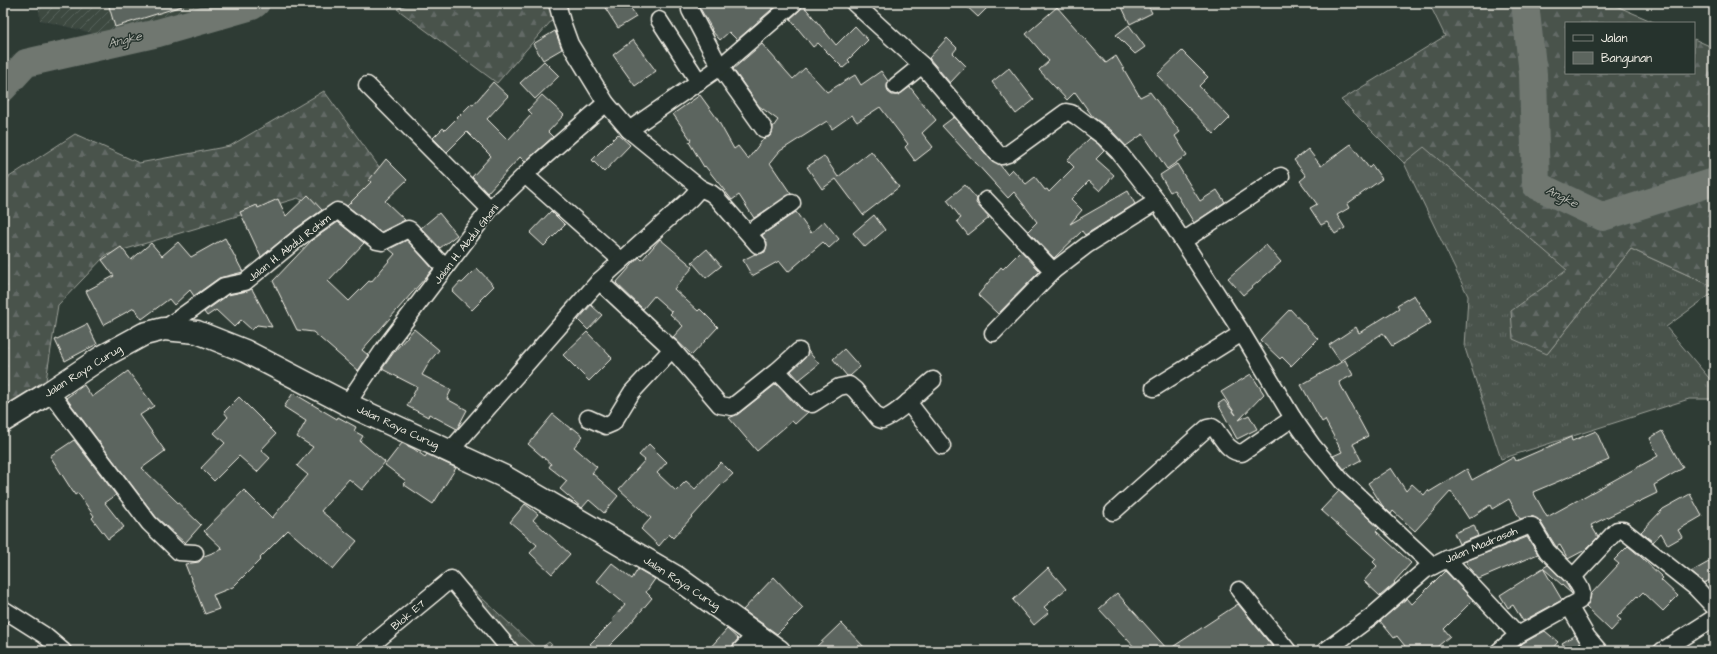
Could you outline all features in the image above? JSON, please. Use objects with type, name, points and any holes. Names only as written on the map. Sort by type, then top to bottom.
[{"type":"main road","name":"Jalan Raya Curug","points":[[3,421],[102,357],[144,334],[164,329],[197,332],[245,351],[347,404],[503,476],[663,569],[779,651]]},
{"type":"street","points":[[557,3],[570,44],[606,103],[629,130],[700,188],[716,197],[749,233],[758,246]]},
{"type":"street","points":[[629,130],[720,67],[794,3]]},
{"type":"street","points":[[864,6],[922,65],[998,154],[1002,156],[1008,154],[1062,114],[1071,113],[1104,137],[1118,151],[1157,202],[1242,333],[1293,418],[1312,445],[1342,481],[1440,562],[1518,635]]},
{"type":"street","points":[[690,10],[720,67],[764,129]]},
{"type":"street","points":[[659,20],[699,82]]},
{"type":"street","points":[[896,86],[922,65]]},
{"type":"street","points":[[367,85],[490,209]]},
{"type":"street","name":"Jalan H. Abdul Ghani","points":[[347,404],[386,346],[490,209],[525,175],[606,103]]},
{"type":"street","points":[[525,175],[621,260]]},
{"type":"street","points":[[1183,241],[1281,176]]},
{"type":"street","points":[[450,451],[599,281],[700,188]]},
{"type":"street","points":[[986,200],[1053,271]]},
{"type":"street","points":[[993,333],[1053,271],[1087,245],[1157,202]]},
{"type":"street","points":[[749,233],[792,203]]},
{"type":"street","name":"Jalan H. Abdul Rohim","points":[[164,329],[224,286],[245,282],[322,220],[337,211],[377,241],[382,242],[408,229],[410,230],[445,268]]},
{"type":"street","points":[[599,281],[672,349],[720,405],[726,408],[732,407],[777,371],[799,351]]},
{"type":"street","points":[[1154,388],[1242,333]]},
{"type":"street","points":[[588,418],[606,426],[613,423],[632,392],[672,349]]},
{"type":"street","points":[[777,371],[806,402],[812,404],[839,387],[849,385],[855,390],[879,420],[887,418],[933,380]]},
{"type":"street","points":[[50,392],[149,523],[179,552],[196,553]]},
{"type":"street","points":[[908,402],[942,446]]},
{"type":"street","points":[[1113,512],[1208,428],[1212,427],[1215,429],[1236,453],[1242,453],[1293,418]]},
{"type":"street","name":"Jalan Madrasah","points":[[1325,651],[1371,617],[1410,582],[1440,562],[1528,526],[1532,526],[1547,551],[1573,577]]},
{"type":"street","points":[[1499,651],[1518,635],[1579,601],[1582,591],[1573,577],[1617,530],[1620,529],[1695,587],[1714,607]]},
{"type":"street","name":"Blok E7","points":[[364,651],[452,578],[502,648]]},
{"type":"street","points":[[1239,590],[1288,651]]},
{"type":"street","points":[[1569,606],[1587,637],[1599,651]]},
{"type":"street","points":[[3,609],[44,635],[63,651]]},
{"type":"street","points":[[1662,651],[1714,618]]},
{"type":"street","points":[[740,651],[756,634]]},
{"type":"shaded area","points":[[38,3],[259,3],[202,34],[124,41],[40,20]]},
{"type":"green space","points":[[410,3],[567,3],[497,83],[397,9]]},
{"type":"green space","points":[[1429,3],[1613,3],[1614,5],[1654,22],[1565,22],[1565,74],[1695,74],[1695,39],[1714,48],[1714,165],[1711,180],[1714,179],[1714,287],[1631,249],[1547,354],[1513,339],[1511,311],[1567,270],[1424,147],[1404,163],[1341,100],[1445,36]]},
{"type":"green space","points":[[324,91],[385,175],[343,222],[298,198],[106,255],[58,305],[43,399],[3,422],[3,181],[75,134],[139,163],[230,146]]},
{"type":"green space","points":[[1424,146],[1568,270],[1547,354],[1631,249],[1714,287],[1714,292],[1666,327],[1714,384],[1714,399],[1689,399],[1501,459],[1465,348],[1468,296],[1404,163]]},
{"type":"green space","points":[[456,574],[538,650],[549,642],[558,651],[513,651]]},
{"type":"building","points":[[108,3],[182,3],[182,6],[115,27]]},
{"type":"building","points":[[602,3],[627,3],[636,17],[618,28]]},
{"type":"building","points":[[697,3],[779,3],[737,40],[729,32],[720,40],[711,30],[712,29]]},
{"type":"building","points":[[963,3],[992,3],[978,17]]},
{"type":"building","points":[[1120,3],[1147,3],[1152,13],[1130,24]]},
{"type":"building","points":[[803,5],[836,45],[855,26],[868,40],[848,60],[850,62],[843,68],[818,43],[813,47],[790,19],[800,10]]},
{"type":"building","points":[[1057,7],[1106,63],[1116,56],[1140,97],[1150,92],[1180,132],[1175,136],[1187,155],[1167,169],[1143,134],[1126,146],[1111,130],[1093,117],[1075,92],[1067,100],[1039,70],[1049,61],[1026,34]]},
{"type":"building","points":[[1129,25],[1145,47],[1135,54],[1116,35]]},
{"type":"building","points":[[555,31],[562,49],[543,60],[533,44]]},
{"type":"building","points":[[947,38],[957,48],[953,53],[966,66],[950,83],[929,58]]},
{"type":"building","points":[[633,40],[656,71],[635,86],[613,55]]},
{"type":"building","points":[[762,44],[793,79],[805,68],[827,92],[855,75],[861,85],[881,71],[888,81],[888,92],[892,95],[898,95],[910,87],[936,120],[922,133],[933,147],[915,161],[905,147],[908,144],[880,107],[857,122],[852,115],[832,129],[827,121],[780,151],[770,163],[791,194],[754,218],[739,195],[732,200],[705,166],[704,167],[689,142],[691,140],[673,114],[700,95],[716,117],[734,149],[738,146],[748,159],[764,138],[769,137],[778,120],[759,106],[733,69]]},
{"type":"building","points":[[1182,51],[1208,77],[1199,86],[1230,118],[1214,134],[1157,75]]},
{"type":"building","points":[[544,61],[559,76],[535,99],[520,83]]},
{"type":"building","points":[[1009,68],[1034,100],[1016,114],[992,82]]},
{"type":"building","points":[[493,82],[508,96],[487,119],[508,140],[532,114],[528,110],[542,95],[564,115],[548,132],[553,137],[525,162],[520,157],[487,193],[472,177],[491,156],[467,132],[447,152],[433,138],[443,128],[445,130],[471,104],[473,105]]},
{"type":"building","points":[[954,117],[991,160],[1000,165],[1007,174],[1012,169],[1026,184],[1035,177],[1045,190],[1047,189],[1049,192],[1074,167],[1067,160],[1090,138],[1098,144],[1104,151],[1096,159],[1114,175],[1100,191],[1089,181],[1071,199],[1082,210],[1070,224],[1128,191],[1135,204],[1085,235],[1082,231],[1054,258],[1028,231],[1037,222],[1014,192],[1008,198],[942,126]]},
{"type":"building","points":[[618,134],[630,145],[604,172],[592,160]]},
{"type":"building","points":[[1351,144],[1369,168],[1372,165],[1382,179],[1347,204],[1349,208],[1337,215],[1345,228],[1335,234],[1327,222],[1321,225],[1310,208],[1317,204],[1300,181],[1306,176],[1294,160],[1308,149],[1321,166]]},
{"type":"building","points":[[871,151],[899,187],[863,215],[836,179],[822,189],[807,167],[824,156],[838,177]]},
{"type":"building","points":[[386,159],[407,180],[385,201],[405,220],[381,232],[347,206],[371,182],[369,180]]},
{"type":"building","points":[[1177,164],[1200,201],[1217,190],[1225,202],[1194,223],[1174,190],[1170,192],[1160,175]]},
{"type":"building","points":[[965,185],[977,199],[976,203],[989,218],[968,235],[957,221],[961,218],[947,200]]},
{"type":"building","points":[[308,195],[322,210],[294,230],[261,257],[240,212],[257,205],[258,208],[278,199],[286,216]]},
{"type":"building","points":[[551,211],[565,225],[544,246],[530,233]]},
{"type":"building","points":[[796,212],[811,233],[824,221],[839,239],[829,248],[823,242],[788,272],[779,261],[752,276],[743,260],[755,254],[765,252],[767,244],[762,235]]},
{"type":"building","points":[[439,213],[457,235],[440,248],[421,228]]},
{"type":"building","points":[[874,215],[885,230],[865,247],[853,233]]},
{"type":"building","points":[[338,222],[364,243],[328,281],[349,301],[369,281],[371,282],[395,254],[389,249],[407,240],[433,269],[362,350],[368,355],[358,371],[313,332],[297,330],[273,281],[312,240]]},
{"type":"building","points":[[225,238],[243,272],[219,278],[194,296],[190,290],[174,305],[169,299],[142,319],[134,308],[103,325],[86,291],[114,276],[102,260],[121,247],[131,260],[151,243],[162,256],[178,242],[191,257]]},
{"type":"building","points":[[660,239],[693,267],[674,289],[698,311],[700,309],[718,327],[692,355],[673,337],[683,326],[670,314],[672,312],[654,296],[643,309],[616,283],[639,257],[642,260]]},
{"type":"building","points":[[1266,245],[1281,262],[1243,295],[1228,278]]},
{"type":"building","points":[[707,249],[721,266],[706,278],[692,262]]},
{"type":"building","points":[[1021,251],[1040,271],[998,314],[978,295],[1001,267],[1003,269]]},
{"type":"building","points":[[477,268],[494,286],[472,310],[452,291],[460,282],[462,283]]},
{"type":"building","points":[[252,289],[272,327],[257,325],[252,330],[241,320],[234,327],[216,310],[207,316],[204,312],[228,295]]},
{"type":"building","points":[[1414,295],[1431,323],[1392,346],[1383,333],[1340,361],[1329,345],[1356,327],[1359,333],[1399,308],[1397,305]]},
{"type":"building","points":[[591,305],[602,315],[588,330],[578,320]]},
{"type":"building","points":[[1290,309],[1318,339],[1291,366],[1282,357],[1280,359],[1260,340]]},
{"type":"building","points":[[87,324],[97,344],[65,361],[55,340]]},
{"type":"building","points":[[414,329],[439,350],[430,361],[422,375],[451,390],[447,399],[467,410],[457,429],[429,414],[428,417],[407,406],[417,387],[382,369],[394,352]]},
{"type":"building","points":[[587,332],[612,358],[589,381],[563,355]]},
{"type":"building","points":[[844,349],[860,367],[850,376],[847,376],[833,359]]},
{"type":"building","points":[[808,351],[819,364],[799,380],[791,371],[805,358]]},
{"type":"building","points":[[1345,360],[1353,375],[1339,382],[1368,436],[1353,444],[1361,460],[1344,469],[1333,456],[1342,452],[1325,420],[1322,422],[1301,385]]},
{"type":"building","points":[[128,371],[154,406],[140,415],[165,451],[142,468],[201,525],[185,543],[156,517],[66,398],[84,385],[92,397]]},
{"type":"building","points":[[1251,374],[1264,394],[1239,420],[1249,415],[1257,429],[1237,439],[1218,404],[1224,400],[1236,415],[1221,392]]},
{"type":"building","points":[[776,384],[800,409],[808,412],[795,424],[792,421],[757,451],[729,418],[738,414]]},
{"type":"building","points":[[293,393],[337,419],[338,417],[356,427],[354,431],[363,436],[360,441],[385,462],[362,490],[349,479],[321,511],[357,541],[333,569],[288,530],[233,587],[213,595],[219,609],[205,614],[185,564],[199,562],[204,556],[223,549],[204,531],[244,490],[272,518],[308,475],[297,466],[313,447],[297,437],[306,421],[284,407]]},
{"type":"building","points":[[239,397],[276,434],[261,450],[270,458],[257,472],[239,456],[214,481],[201,468],[225,443],[214,433],[228,417],[224,412]]},
{"type":"building","points":[[553,414],[571,429],[572,427],[583,436],[574,447],[597,467],[592,473],[618,496],[604,513],[589,500],[582,508],[560,489],[567,481],[549,467],[551,464],[528,444]]},
{"type":"building","points":[[1596,431],[1609,460],[1533,492],[1547,517],[1658,456],[1650,438],[1662,431],[1683,468],[1654,485],[1657,493],[1591,525],[1598,537],[1585,550],[1568,559],[1560,545],[1556,547],[1540,521],[1532,516],[1520,519],[1509,499],[1492,509],[1490,505],[1469,519],[1451,491],[1415,531],[1393,511],[1391,514],[1382,505],[1368,483],[1391,468],[1406,491],[1412,484],[1424,495],[1428,490],[1429,492],[1467,469],[1472,480],[1514,457],[1516,461],[1571,437],[1572,441]]},
{"type":"building","points":[[74,440],[116,495],[105,503],[124,527],[108,539],[92,518],[94,516],[78,493],[75,495],[50,456]]},
{"type":"building","points":[[402,443],[425,457],[427,454],[456,468],[433,504],[403,484],[406,481],[385,465]]},
{"type":"building","points":[[649,444],[667,462],[657,473],[676,491],[686,481],[695,489],[721,462],[733,474],[720,486],[673,538],[669,534],[659,546],[641,529],[651,518],[619,489],[645,460],[639,455]]},
{"type":"building","points":[[1339,491],[1379,528],[1376,531],[1411,563],[1394,582],[1395,583],[1380,596],[1364,581],[1377,566],[1373,562],[1376,559],[1321,510]]},
{"type":"building","points":[[1690,494],[1702,516],[1678,530],[1682,537],[1668,545],[1661,533],[1653,542],[1641,532],[1663,509]]},
{"type":"building","points":[[525,504],[538,514],[533,520],[570,554],[552,574],[530,553],[537,545],[510,522]]},
{"type":"building","points":[[1474,525],[1478,536],[1459,544],[1454,533]]},
{"type":"building","points":[[1527,537],[1538,554],[1479,579],[1470,569],[1466,561]]},
{"type":"building","points":[[1628,546],[1663,578],[1661,580],[1678,596],[1663,611],[1643,592],[1638,597],[1637,596],[1617,617],[1621,620],[1611,631],[1586,607],[1591,594],[1619,564],[1614,560]]},
{"type":"building","points":[[1714,559],[1714,578],[1704,583],[1691,572]]},
{"type":"building","points":[[612,563],[632,579],[638,569],[655,579],[646,592],[652,598],[624,631],[604,651],[597,651],[590,644],[613,621],[612,620],[625,604],[597,581]]},
{"type":"building","points":[[1548,565],[1566,583],[1572,594],[1543,568]]},
{"type":"building","points":[[1048,568],[1066,589],[1044,607],[1049,612],[1034,625],[1013,600]]},
{"type":"building","points":[[1543,568],[1562,600],[1523,621],[1513,605],[1508,608],[1500,595]]},
{"type":"building","points":[[1445,571],[1473,600],[1444,629],[1450,636],[1432,651],[1409,651],[1397,636],[1394,638],[1380,621],[1407,598],[1412,604]]},
{"type":"building","points":[[774,577],[803,608],[777,634],[743,610]]},
{"type":"building","points":[[1117,593],[1168,650],[1238,604],[1276,651],[1138,651],[1099,609]]},
{"type":"building","points":[[841,623],[868,651],[812,651]]},
{"type":"building","points":[[727,629],[738,639],[733,645],[731,651],[707,651]]},
{"type":"building","points":[[1545,631],[1558,642],[1550,651],[1515,651],[1523,643]]},
{"type":"building","points":[[1575,635],[1585,649],[1583,651],[1567,651],[1562,643]]},
{"type":"waterway","name":"Angke","points":[[3,88],[26,63],[158,33],[252,6],[256,3]]},
{"type":"waterway","name":"Angke","points":[[1525,3],[1533,74],[1536,185],[1603,217],[1714,182]]}]
